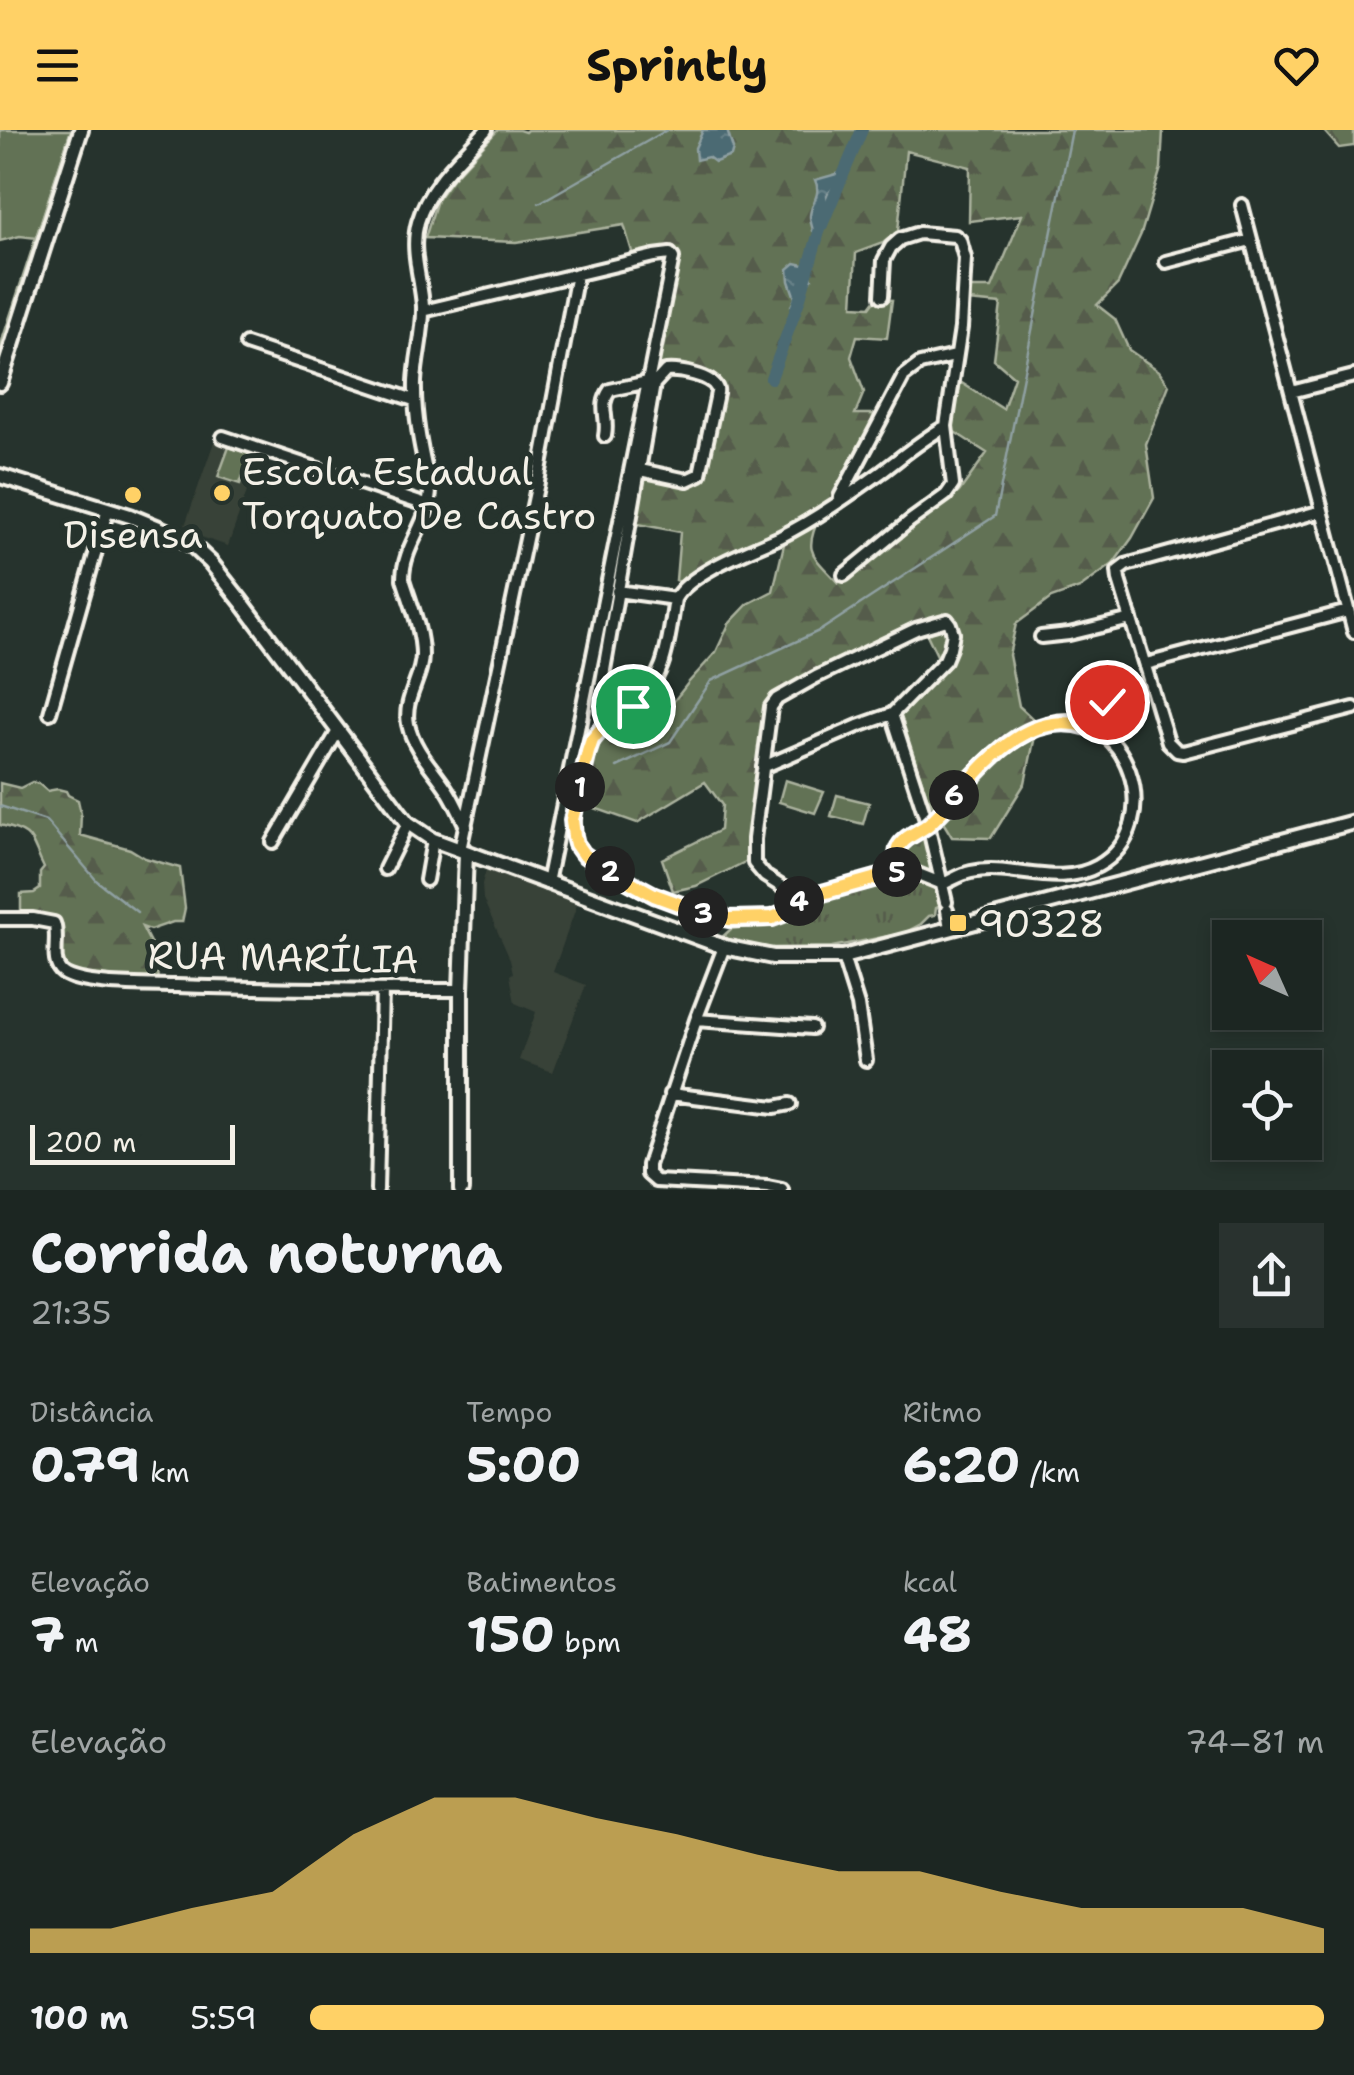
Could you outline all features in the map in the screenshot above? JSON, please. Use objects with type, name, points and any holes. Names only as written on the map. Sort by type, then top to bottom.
[{"type":"main road","points":[[0,383],[82,130]]},
{"type":"main road","points":[[1,475],[176,535],[204,556],[408,822],[433,840],[724,947],[773,957],[844,957],[1354,822]]},
{"type":"main road","points":[[461,1190],[463,852]]},
{"type":"street","points":[[466,826],[450,794],[425,760],[408,720],[408,703],[422,653],[403,570],[407,552],[423,522],[430,488],[414,400],[423,310],[416,259],[418,222],[434,187],[486,130]]},
{"type":"street","points":[[1242,205],[1354,632]]},
{"type":"street","points":[[844,575],[950,491],[954,479],[946,426],[961,328],[965,258],[960,240],[955,236],[918,234],[900,240],[884,260],[882,296]]},
{"type":"street","points":[[1166,262],[1251,240]]},
{"type":"street","points":[[423,310],[654,256],[672,256],[674,262],[547,883]]},
{"type":"street","points":[[463,852],[576,274]]},
{"type":"street","points":[[246,344],[414,400]]},
{"type":"street","points":[[837,502],[904,376],[920,364],[956,356]]},
{"type":"street","points":[[640,470],[687,480],[700,474],[717,390],[710,382],[691,373],[666,371],[656,380],[618,591],[592,740],[572,820],[576,844],[583,854],[654,895],[729,919],[772,918],[801,899],[898,872],[913,872],[943,884],[972,872],[991,870],[1040,876],[1076,874],[1096,867],[1122,845],[1133,823],[1135,803],[1126,759],[1112,742],[1088,727],[1072,723],[1050,724],[1007,745],[980,766],[928,824],[900,845],[898,872]]},
{"type":"street","points":[[1291,392],[1354,376]]},
{"type":"street","points":[[605,436],[608,423],[602,408],[610,390],[648,382]]},
{"type":"street","points":[[592,740],[633,706],[660,675],[675,599],[680,592],[734,557],[784,535],[837,502],[946,426]]},
{"type":"street","points":[[223,436],[428,506]]},
{"type":"street","points":[[50,713],[108,509]]},
{"type":"street","points":[[1322,510],[1120,568],[1119,580],[1168,742],[1177,751],[1354,708]]},
{"type":"street","points":[[618,591],[675,599]]},
{"type":"street","points":[[1146,664],[1348,610]]},
{"type":"street","points":[[764,768],[892,714],[945,660],[953,633],[947,620],[916,630],[806,682],[776,699],[771,707],[754,839],[754,863],[764,876],[801,899]]},
{"type":"street","points":[[1041,637],[1131,620]]},
{"type":"street","points":[[1088,727],[1107,702],[1136,686]]},
{"type":"street","points":[[892,714],[928,824],[950,928]]},
{"type":"street","points":[[274,842],[338,732]]},
{"type":"street","points":[[385,869],[408,822]]},
{"type":"street","points":[[426,880],[433,840]]},
{"type":"street","name":"RUA MARÍLIA","points":[[0,918],[56,925],[60,970],[103,984],[461,990]]},
{"type":"street","points":[[724,947],[670,1094],[648,1174],[656,1181],[706,1187],[782,1190]]},
{"type":"street","points":[[844,957],[858,1005],[866,1060]]},
{"type":"street","points":[[377,1190],[382,990]]},
{"type":"street","points":[[696,1020],[812,1028]]},
{"type":"street","points":[[670,1094],[775,1106],[790,1104]]},
{"type":"shaded area","name":"Escola Estadual Torquato De Castro","points":[[215,439],[260,454],[228,546],[183,531]]},
{"type":"shaded area","points":[[486,870],[578,902],[553,972],[586,985],[553,1072],[519,1060],[536,1012],[515,1003],[510,959],[483,899]]},
{"type":"green space","points":[[0,130],[71,130],[36,238],[20,236],[0,241]]},
{"type":"green space","points":[[71,130],[77,130],[0,368],[0,347]]},
{"type":"green space","points":[[498,130],[1163,130],[1161,168],[1141,234],[1118,284],[1097,305],[1115,319],[1129,350],[1159,371],[1169,385],[1146,444],[1154,498],[1113,564],[1080,588],[1051,598],[1016,624],[1009,655],[1019,706],[1032,718],[1034,741],[1025,783],[991,838],[952,837],[927,796],[899,714],[944,670],[921,622],[772,695],[747,861],[696,886],[673,891],[662,859],[720,830],[722,805],[705,782],[637,823],[583,804],[594,742],[609,727],[613,743],[634,741],[652,729],[716,652],[729,624],[748,604],[773,591],[785,540],[820,516],[811,546],[838,583],[959,492],[987,453],[950,429],[957,380],[1003,409],[1014,377],[994,360],[1001,304],[968,301],[967,288],[992,288],[1022,215],[969,221],[970,167],[906,151],[898,231],[883,243],[856,253],[853,306],[870,307],[876,299],[892,300],[887,338],[857,336],[851,357],[864,392],[855,414],[874,414],[851,473],[833,501],[806,519],[686,583],[676,580],[680,532],[633,523],[642,473],[695,483],[701,480],[722,385],[655,363],[680,259],[674,248],[633,255],[624,225],[516,242],[425,238],[437,200]]},
{"type":"green space","points":[[1323,130],[1354,130],[1354,146],[1339,148]]},
{"type":"green space","points":[[229,447],[250,454],[240,484],[218,477]]},
{"type":"green space","points":[[785,780],[824,792],[815,813],[779,802]]},
{"type":"green space","points":[[32,782],[47,791],[66,791],[78,800],[80,835],[180,868],[185,908],[182,922],[150,930],[142,927],[156,954],[158,983],[106,980],[70,970],[60,963],[55,920],[21,914],[21,894],[40,889],[44,868],[26,834],[0,825],[0,783],[20,788]]},
{"type":"green space","points":[[837,795],[869,803],[863,824],[831,816]]},
{"type":"green space","points":[[928,827],[936,878],[910,862],[903,848]]},
{"type":"green space","points":[[912,874],[940,890],[942,905],[936,908],[935,915],[904,933],[832,947],[768,948],[718,941],[731,929],[784,922],[803,904]]},
{"type":"water","points":[[703,130],[727,130],[733,149],[731,156],[715,162],[708,157],[696,160],[695,148]]},
{"type":"water","points":[[847,171],[827,195],[828,210],[819,232],[813,231],[810,216],[817,194],[815,180]]},
{"type":"water","points":[[795,263],[809,266],[812,279],[798,292],[799,301],[792,304],[795,298],[788,269]]},
{"type":"waterway","points":[[539,203],[667,130]]},
{"type":"waterway","points":[[771,378],[819,232],[862,130]]},
{"type":"waterway","points":[[617,767],[670,742],[711,681],[821,630],[995,516],[1072,130]]},
{"type":"waterway","points":[[0,806],[46,821],[97,881],[137,912]]},
{"type":"place","name":"Escola Estadual Torquato De Castro","points":[[222,493]]},
{"type":"place","name":"Disensa","points":[[133,495]]},
{"type":"place","name":"90328","points":[[958,923]]},
{"type":"route","points":[[633,706],[592,740],[572,820],[576,844],[596,863],[654,895],[706,914],[758,919],[783,914],[801,899],[898,872],[900,845],[928,824],[992,756],[1050,724],[1088,727],[1107,702]]}]
